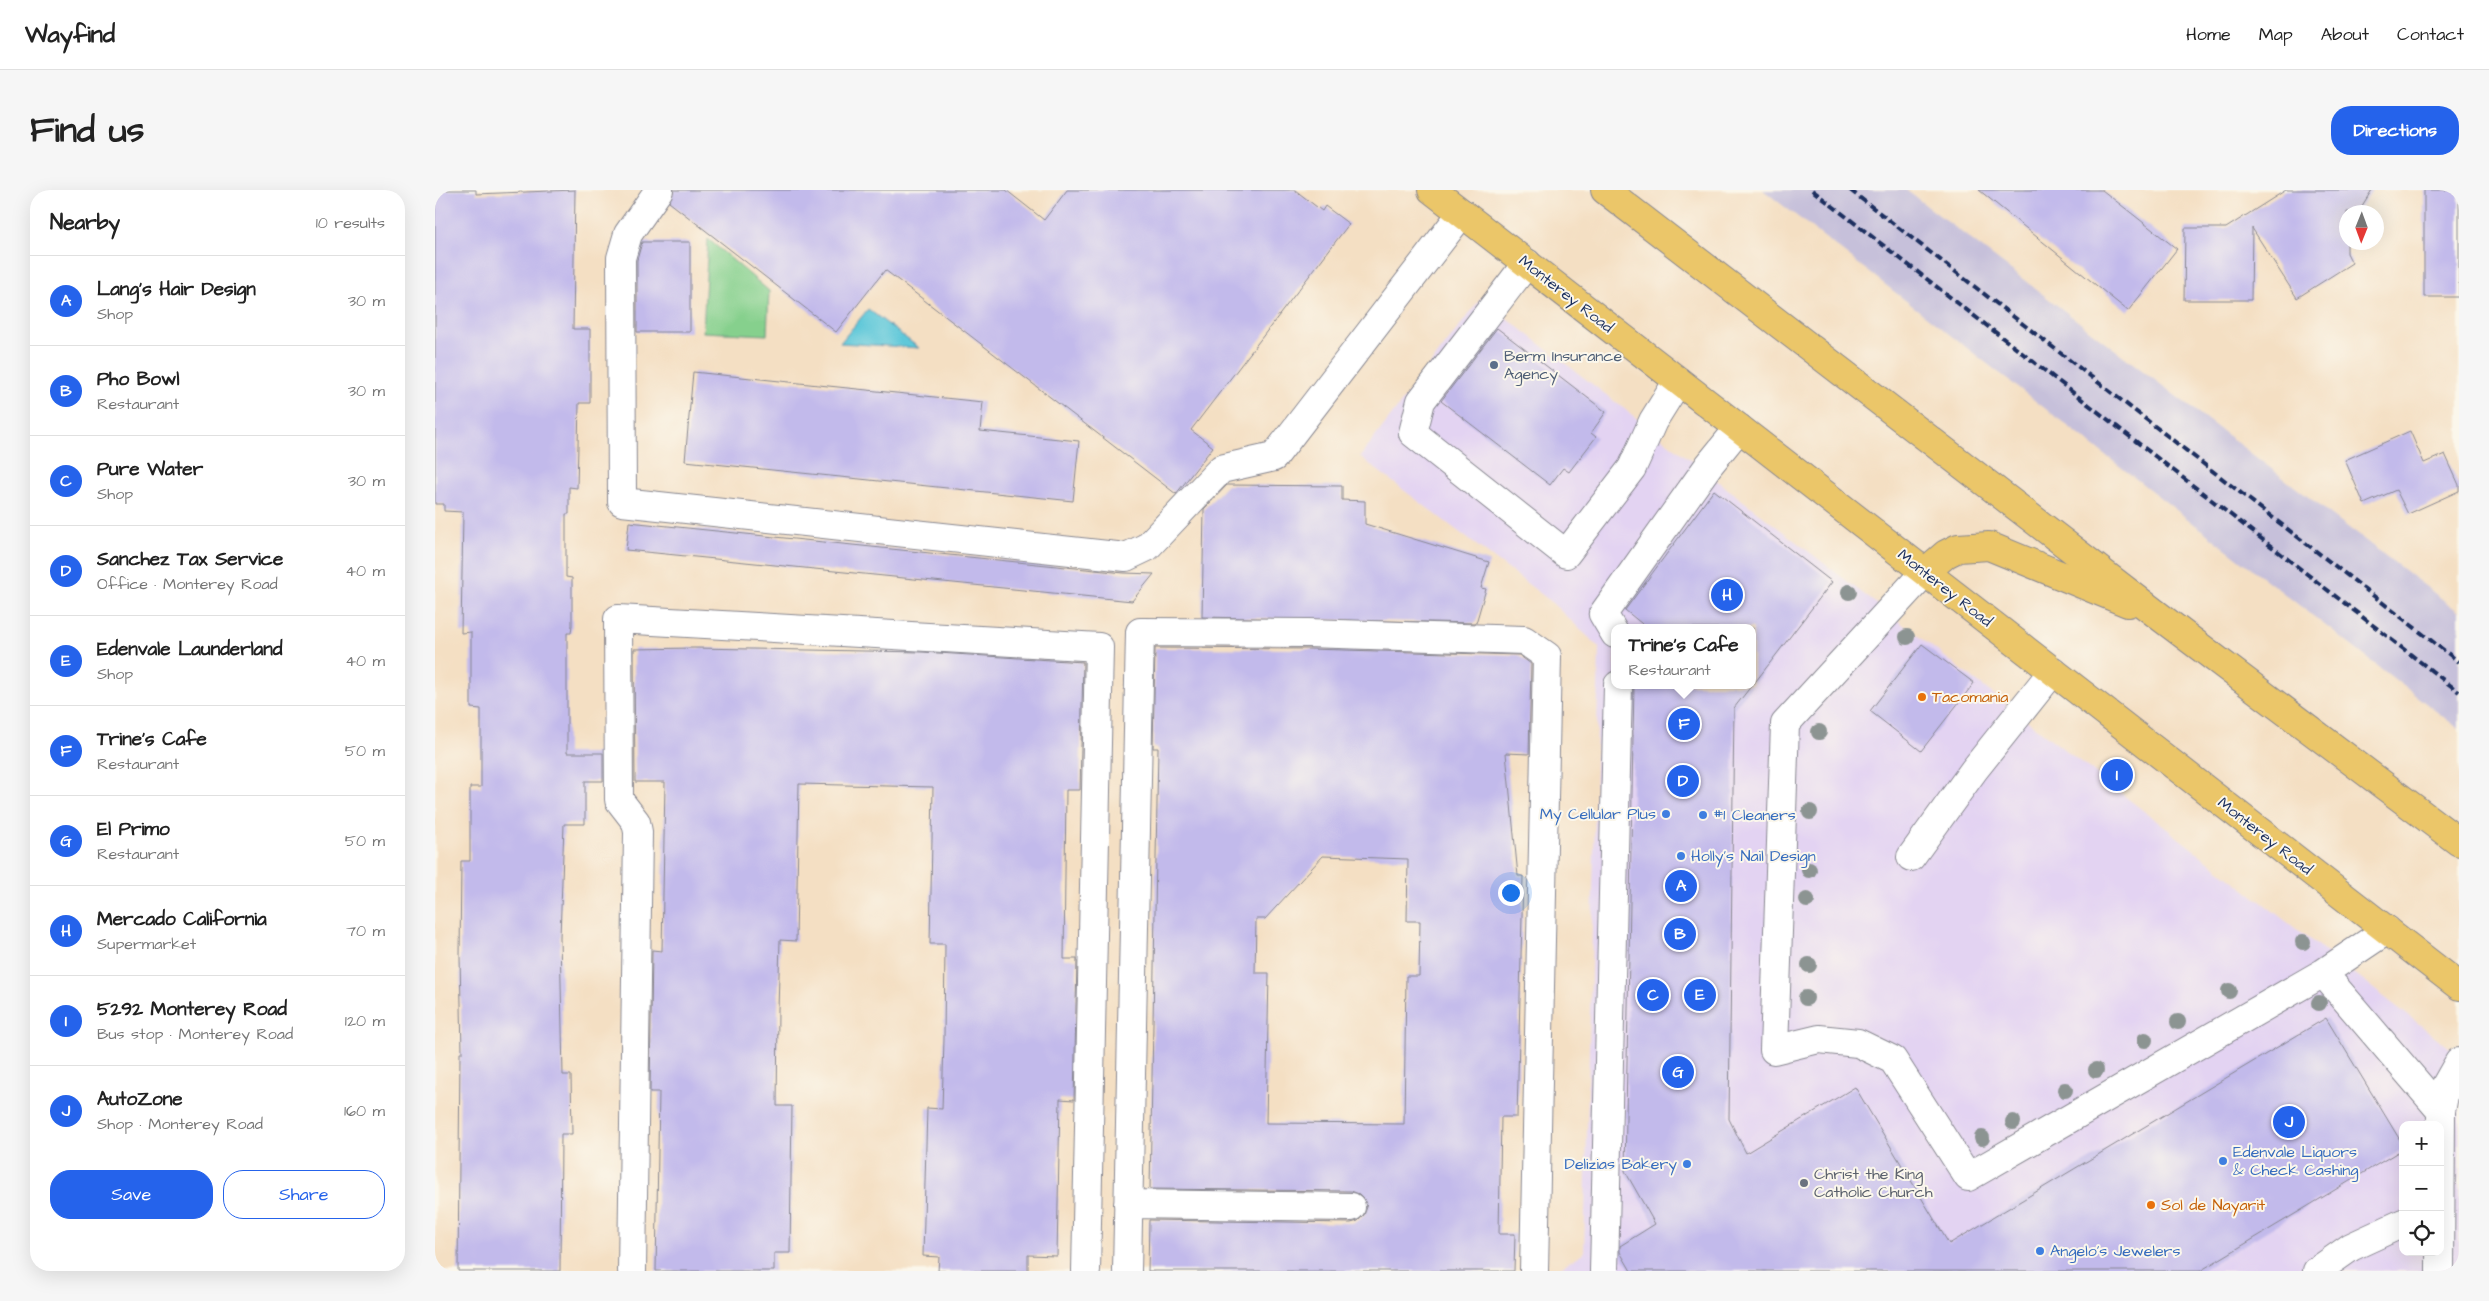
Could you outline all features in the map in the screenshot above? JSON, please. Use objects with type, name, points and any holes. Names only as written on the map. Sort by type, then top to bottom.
[{"type":"main road","name":"Monterey Road","points":[[1432,190],[2459,986]]},
{"type":"main road","points":[[1605,190],[2159,616],[2459,842]]},
{"type":"main road","points":[[1925,572],[1946,554],[1959,548],[1989,546],[2159,616]]},
{"type":"lane","points":[[659,190],[628,234],[621,258],[622,502],[1126,557],[1147,547],[1221,468],[1274,457],[1462,213]]},
{"type":"lane","points":[[1527,263],[1421,401],[1413,434],[1566,554],[1632,468],[1653,421],[1678,380]]},
{"type":"lane","points":[[1611,627],[1603,614],[1709,465],[1739,428]]},
{"type":"lane","points":[[1925,572],[1785,724],[1775,1050],[1819,1040],[1858,1043],[1893,1060],[1968,1177],[2323,973],[2387,930]]},
{"type":"lane","points":[[632,1271],[638,832],[636,822],[619,800],[618,619],[1099,647],[1086,1271]]},
{"type":"lane","points":[[1127,1271],[1140,632],[1308,633],[1524,640],[1547,656],[1534,1271]]},
{"type":"lane","points":[[1911,857],[1974,770],[2053,671]]},
{"type":"lane","points":[[1604,1271],[1618,689]]},
{"type":"lane","points":[[2323,973],[2441,1111]]},
{"type":"lane","points":[[2440,1166],[2441,1111],[2446,1085],[2459,1062]]},
{"type":"lane","points":[[1128,1204],[1351,1207]]},
{"type":"lane","points":[[2440,1211],[2440,1271]]},
{"type":"lane","points":[[2317,1271],[2351,1247],[2399,1225]]},
{"type":"shaded area","points":[[1763,190],[1906,190],[2459,612],[2459,729]]},
{"type":"shaded area","points":[[1481,298],[2459,1055],[2459,1271],[1554,1271],[1584,1253],[1599,647],[1549,600],[1360,457]]},
{"type":"green space","points":[[708,239],[769,291],[767,335],[703,332]]},
{"type":"water","points":[[868,309],[919,348],[840,343]]},
{"type":"building","points":[[435,190],[476,190],[476,194],[575,190],[573,329],[590,329],[590,403],[579,403],[577,488],[569,487],[569,514],[566,514],[566,577],[572,578],[572,625],[571,633],[567,633],[567,753],[603,753],[603,781],[585,781],[585,824],[564,824],[560,937],[563,1075],[571,1075],[572,1134],[561,1134],[560,1271],[458,1271],[460,1053],[462,1053],[461,861],[470,861],[470,787],[481,787],[481,709],[471,708],[471,632],[461,633],[463,512],[444,511],[444,504],[435,504]]},
{"type":"building","points":[[674,190],[1006,190],[1044,220],[1067,190],[1295,190],[1322,211],[1325,206],[1349,224],[1191,430],[1213,447],[1176,494],[885,270],[836,332],[669,202]]},
{"type":"building","points":[[1979,190],[2102,190],[2177,249],[2128,311]]},
{"type":"building","points":[[2286,190],[2372,190],[2362,205],[2339,205],[2339,250],[2347,250],[2352,263],[2297,298],[2252,228],[2251,300],[2184,300],[2185,228],[2226,228]]},
{"type":"building","points":[[2424,190],[2459,190],[2459,297],[2424,297]]},
{"type":"building","points":[[642,242],[690,242],[690,332],[637,332],[637,260]]},
{"type":"building","points":[[1497,328],[1606,412],[1591,433],[1596,437],[1569,472],[1563,468],[1550,485],[1441,401]]},
{"type":"building","points":[[693,372],[983,402],[980,431],[1079,441],[1073,501],[685,461]]},
{"type":"building","points":[[2410,431],[2424,463],[2445,454],[2459,485],[2459,491],[2408,514],[2396,490],[2364,504],[2345,460]]},
{"type":"building","points":[[1227,485],[1342,486],[1342,500],[1365,501],[1365,524],[1489,562],[1481,588],[1486,589],[1476,623],[1202,617],[1204,509]]},
{"type":"building","points":[[1714,490],[1832,582],[1756,681],[1756,624],[1642,624],[1625,610]]},
{"type":"building","points":[[629,522],[1124,573],[1154,574],[1132,601],[626,550]]},
{"type":"building","name":"Tacomania","points":[[1922,644],[1974,683],[1921,751],[1870,711]]},
{"type":"building","points":[[694,648],[922,652],[1083,662],[1080,790],[1066,790],[1064,959],[1077,959],[1074,1100],[1060,1099],[1057,1256],[1028,1255],[1028,1271],[938,1271],[939,1257],[923,1256],[927,1108],[942,1109],[944,1039],[945,944],[930,944],[933,787],[799,784],[796,941],[780,940],[778,1010],[777,1106],[792,1106],[790,1253],[774,1253],[774,1271],[656,1271],[659,1092],[650,1092],[652,950],[662,951],[665,782],[635,782],[634,649]]},
{"type":"building","points":[[1155,648],[1308,649],[1519,655],[1531,664],[1529,754],[1506,753],[1518,876],[1523,876],[1517,1117],[1501,1117],[1499,1234],[1515,1234],[1514,1271],[1148,1271],[1149,1220],[1351,1223],[1358,1221],[1364,1215],[1367,1207],[1364,1199],[1359,1194],[1351,1191],[1150,1189],[1158,748],[1153,748]],"holes":[[[1323,856],[1408,859],[1407,921],[1420,921],[1419,976],[1406,976],[1404,1124],[1266,1123],[1269,973],[1255,973],[1256,919],[1265,919]]]},
{"type":"building","points":[[1634,689],[1749,689],[1734,708],[1729,1119],[1746,1153],[1855,1087],[1949,1244],[2326,1018],[2399,1138],[2399,1151],[2200,1271],[1631,1271],[1620,1252],[1620,1246],[1655,1224],[1625,1171]]},
{"type":"railway","points":[[1812,190],[2459,692]]},
{"type":"railway","points":[[1850,190],[2459,662]]},
{"type":"place","name":"Berm Insurance Agency","points":[[1494,365]]},
{"type":"place","name":"Mercado California","points":[[1727,595]]},
{"type":"place","name":"Tacomania","points":[[1922,697]]},
{"type":"place","name":"Trine's Cafe","points":[[1684,724]]},
{"type":"place","name":"5292 Monterey Road","points":[[2117,775]]},
{"type":"place","name":"Sanchez Tax Service","points":[[1683,781]]},
{"type":"place","name":"My Cellular Plus","points":[[1666,814]]},
{"type":"place","name":"#1 Cleaners","points":[[1703,815]]},
{"type":"place","name":"Holly's Nail Design","points":[[1681,856]]},
{"type":"place","name":"Lang’s Hair Design","points":[[1681,886]]},
{"type":"place","name":"Pho Bowl","points":[[1680,934]]},
{"type":"place","name":"Pure Water","points":[[1653,995]]},
{"type":"place","name":"Edenvale Launderland","points":[[1700,995]]},
{"type":"place","name":"El Primo","points":[[1678,1072]]},
{"type":"place","name":"AutoZone","points":[[2289,1122]]},
{"type":"place","name":"Edenvale Liquors & Check Cashing","points":[[2223,1161]]},
{"type":"place","name":"Delizias Bakery","points":[[1687,1164]]},
{"type":"place","name":"Christ the King Catholic Church","points":[[1804,1183]]},
{"type":"place","name":"Sol de Nayarit","points":[[2151,1205]]},
{"type":"place","name":"Angelo's Jewelers","points":[[2040,1251]]}]
